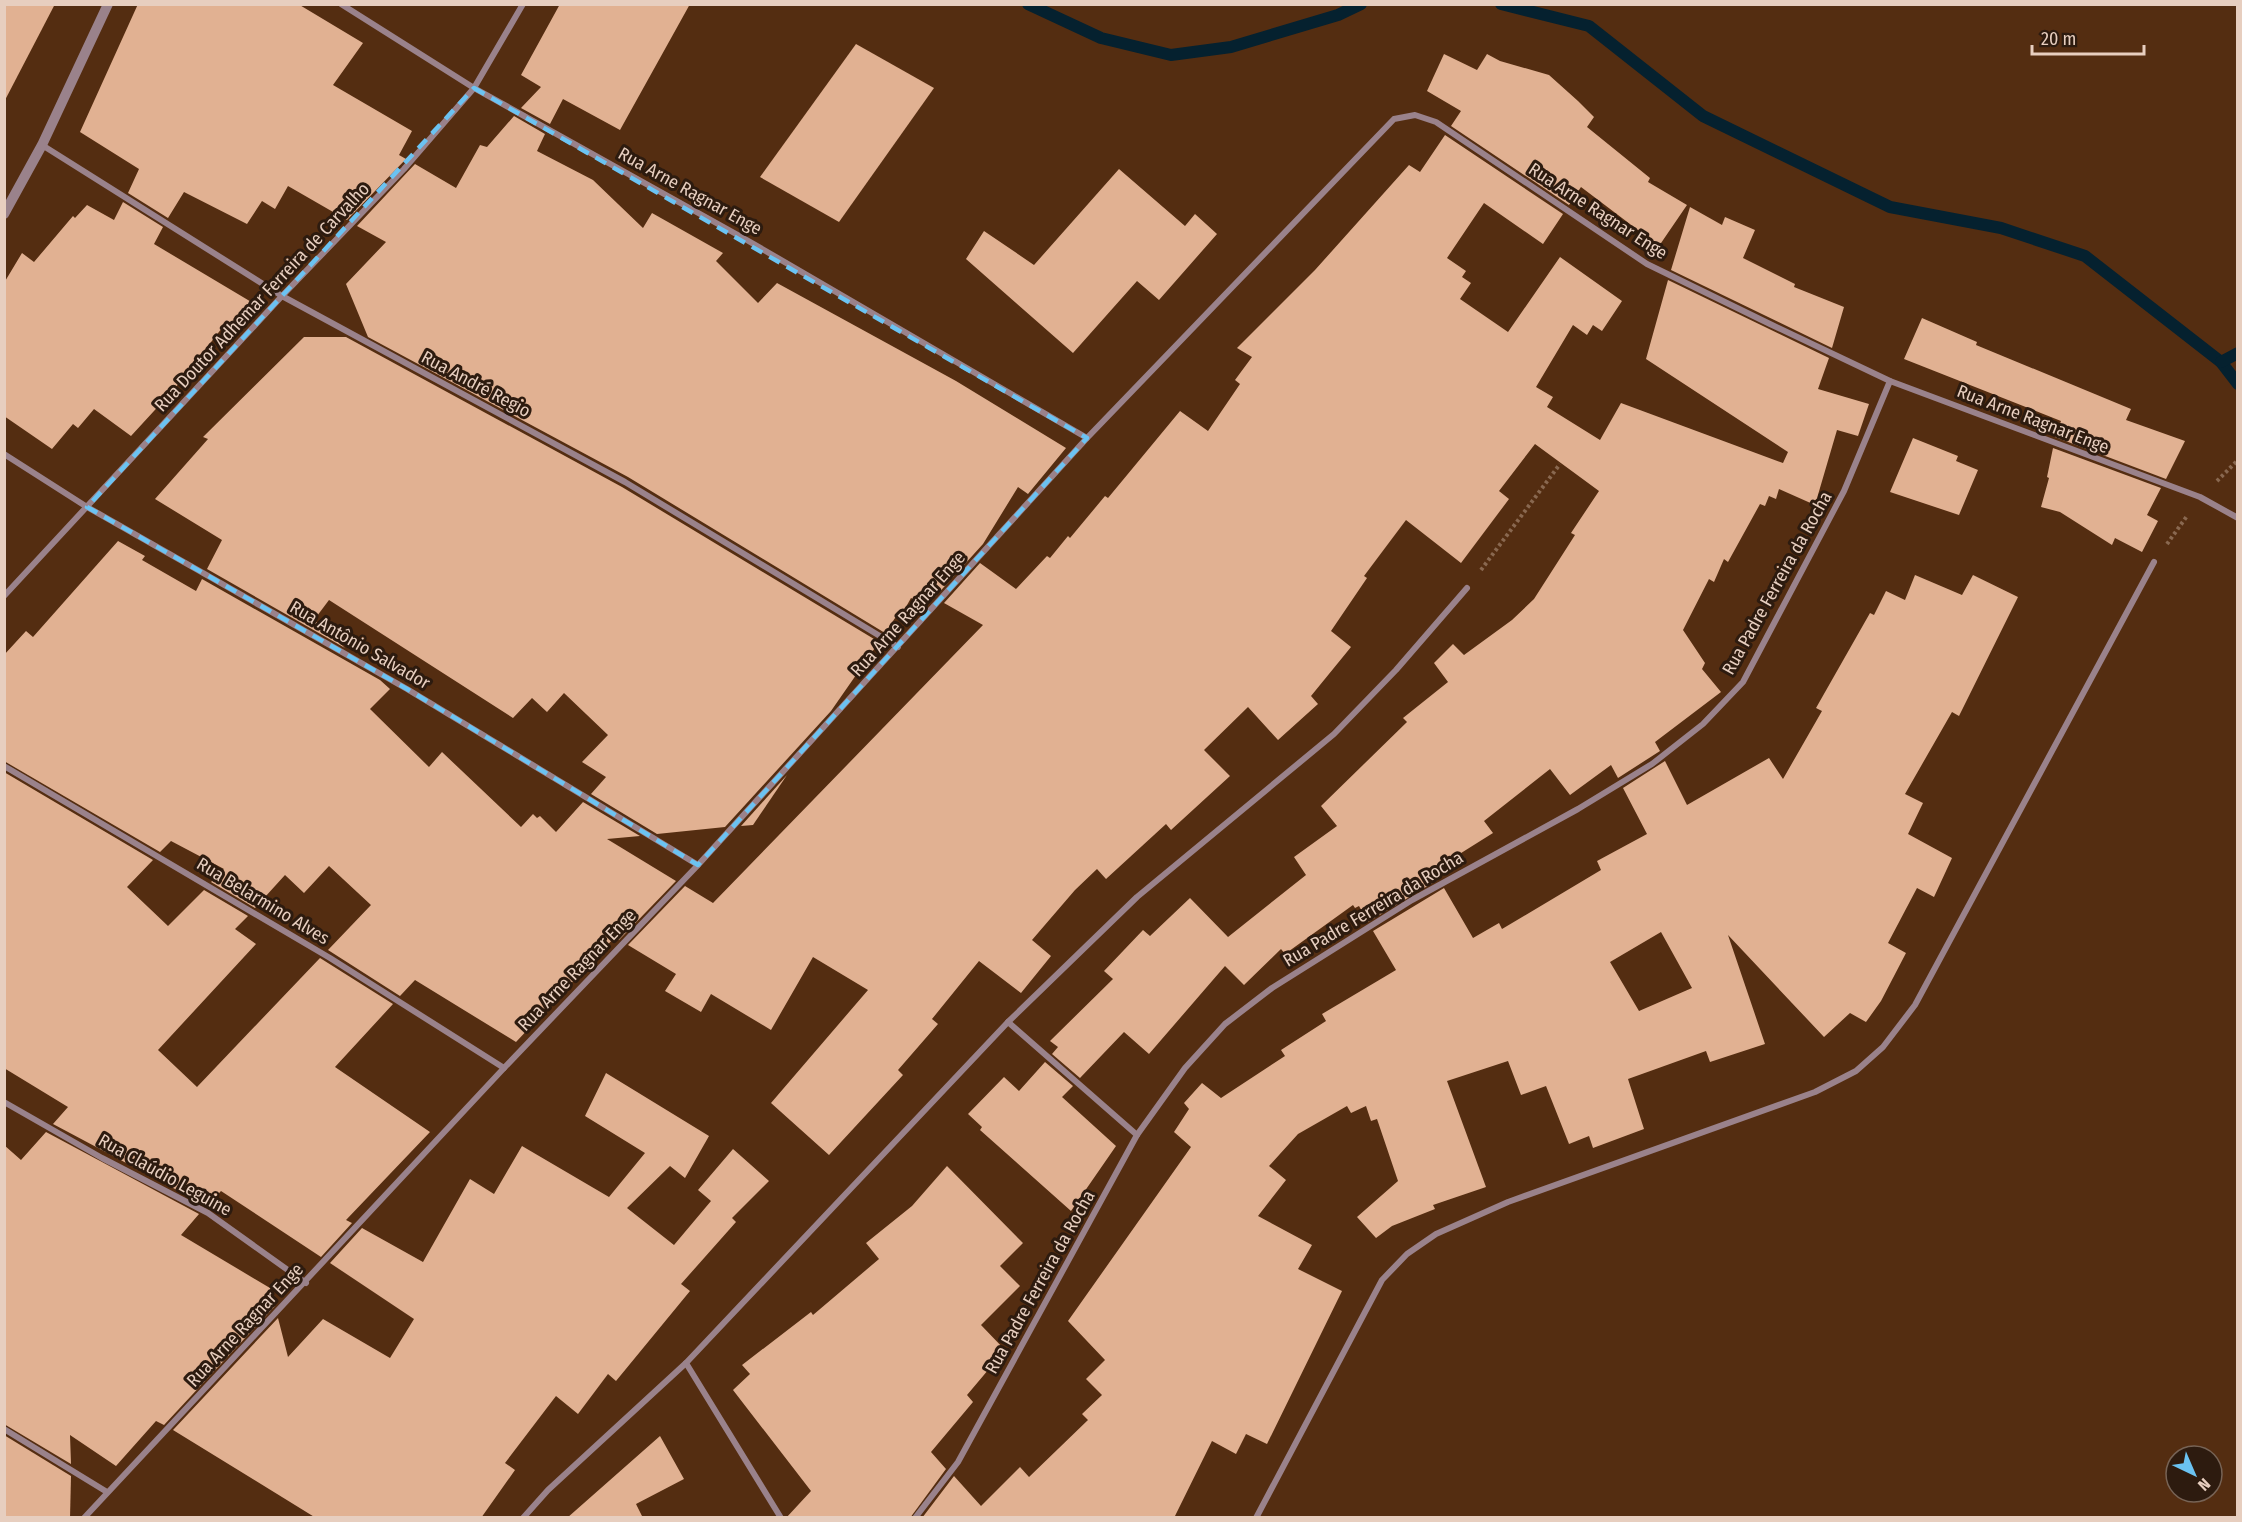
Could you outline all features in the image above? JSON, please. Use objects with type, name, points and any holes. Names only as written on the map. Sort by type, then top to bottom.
[{"type":"street","points":[[4,214],[42,145],[108,4]]},
{"type":"street","name":"Rua Arne Ragnar Enge","points":[[341,4],[474,88],[745,239],[1087,438]]},
{"type":"street","name":"Rua Doutor Adhemar Ferreira de Carvalho","points":[[4,596],[282,296],[404,169],[474,88],[523,4]]},
{"type":"street","name":"Rua Arne Ragnar Enge","points":[[84,1518],[306,1283],[504,1068],[698,865],[1087,438],[1394,119],[1415,115],[1436,122],[1647,264],[1890,381],[2200,497],[2238,518]]},
{"type":"street","name":"Rua André Regio","points":[[42,145],[282,296],[625,482],[898,647]]},
{"type":"street","name":"Rua Padre Ferreira da Rocha","points":[[915,1518],[958,1462],[1137,1135],[1185,1068],[1225,1024],[1272,988],[1412,900],[1597,798],[1652,764],[1703,724],[1743,682],[1844,491],[1890,381]]},
{"type":"street","name":"Rua Antônio Salvador","points":[[4,454],[87,507],[407,689],[698,865]]},
{"type":"street","points":[[1256,1518],[1382,1280],[1407,1254],[1436,1234],[1508,1202],[1815,1092],[1856,1071],[1883,1047],[1915,1005],[2154,562]]},
{"type":"street","points":[[523,1518],[548,1490],[686,1363],[1008,1022],[1137,897],[1334,734],[1396,670],[1467,588]]},
{"type":"street","name":"Rua Belarmino Alves","points":[[4,766],[330,958],[504,1068]]},
{"type":"street","points":[[1008,1022],[1137,1135]]},
{"type":"street","name":"Rua Claúdio Leguine","points":[[4,1102],[102,1158],[208,1213],[306,1283]]},
{"type":"street","points":[[686,1363],[781,1518]]},
{"type":"street","points":[[4,1429],[107,1492]]},
{"type":"path","points":[[1467,588],[1560,464]]},
{"type":"highlighted area","points":[[474,88],[1087,438],[698,865],[407,689],[87,507]]},
{"type":"building","points":[[4,4],[55,4],[4,102]]},
{"type":"building","points":[[138,4],[298,4],[363,43],[333,85],[412,131],[399,155],[406,159],[347,220],[288,186],[275,209],[262,201],[247,224],[184,192],[168,218],[128,193],[139,169],[80,132]]},
{"type":"building","points":[[560,4],[690,4],[620,130],[563,99],[550,124],[521,108],[541,87],[521,75]]},
{"type":"building","points":[[856,44],[934,88],[839,222],[760,177]]},
{"type":"building","points":[[1444,54],[1477,70],[1487,54],[1500,61],[1549,75],[1594,117],[1587,127],[1650,178],[1648,182],[1687,205],[1659,246],[1581,187],[1569,205],[1451,126],[1461,111],[1427,91]]},
{"type":"building","points":[[514,116],[545,134],[537,151],[593,180],[643,228],[652,213],[723,253],[716,261],[758,303],[777,283],[956,381],[1066,448],[1028,494],[1018,487],[983,544],[934,598],[924,593],[919,602],[911,598],[902,614],[899,612],[885,633],[628,477],[368,337],[346,284],[386,242],[357,226],[415,164],[456,188],[480,145],[487,147]]},
{"type":"building","points":[[1445,135],[1563,214],[1543,244],[1484,203],[1447,258],[1466,271],[1462,277],[1471,283],[1460,299],[1508,332],[1560,257],[1622,301],[1602,331],[1593,325],[1587,335],[1573,325],[1536,387],[1553,397],[1547,407],[1600,440],[1621,403],[1783,463],[1788,452],[1646,359],[1668,280],[1829,358],[1818,389],[1869,404],[1858,436],[1837,430],[1815,505],[1779,489],[1776,499],[1769,496],[1765,506],[1760,504],[1728,562],[1724,559],[1714,582],[1709,579],[1683,630],[1705,663],[1702,669],[1721,692],[1655,742],[1660,751],[1618,778],[1611,765],[1570,795],[1550,769],[1484,821],[1493,833],[1434,870],[1439,879],[1368,922],[1359,906],[1355,908],[1353,905],[1285,954],[1281,949],[1244,985],[1225,966],[1149,1054],[1124,1032],[1080,1078],[1052,1054],[1058,1047],[1050,1041],[1113,979],[1104,971],[1143,930],[1150,936],[1190,898],[1228,937],[1306,875],[1294,857],[1337,826],[1321,806],[1407,722],[1403,718],[1448,682],[1434,663],[1453,644],[1464,655],[1512,620],[1534,599],[1575,535],[1571,533],[1599,491],[1535,444],[1499,491],[1509,499],[1461,563],[1406,520],[1364,576],[1367,578],[1331,631],[1351,647],[1311,696],[1318,704],[1278,740],[1248,707],[1204,750],[1230,776],[1171,830],[1166,824],[1106,879],[1097,869],[1075,890],[1032,940],[1051,956],[1021,993],[979,961],[932,1019],[938,1024],[898,1070],[903,1075],[829,1155],[771,1103],[868,990],[813,957],[771,1030],[711,994],[701,1012],[665,991],[676,974],[628,945],[685,886],[713,903],[983,625],[944,603],[980,563],[1016,589],[1047,556],[1050,558],[1068,536],[1070,538],[1105,496],[1108,498],[1180,411],[1208,431],[1240,384],[1235,380],[1252,357],[1237,348],[1315,270],[1409,165],[1420,172]]},
{"type":"building","points":[[1119,169],[1185,226],[1195,214],[1217,234],[1159,300],[1137,281],[1073,353],[966,259],[984,231],[1034,265]]},
{"type":"building","points":[[123,202],[163,227],[154,244],[253,303],[227,332],[222,328],[176,387],[131,436],[94,409],[78,428],[73,424],[52,449],[4,416],[4,283],[22,253],[34,262],[73,216],[75,218],[87,205],[114,220]]},
{"type":"building","points":[[1690,207],[1722,225],[1725,217],[1755,230],[1743,258],[1795,284],[1794,287],[1844,307],[1832,348],[1671,270]]},
{"type":"building","points":[[1922,318],[1977,342],[1976,345],[2131,409],[2126,420],[2185,441],[2166,479],[2055,437],[2061,421],[1904,359]]},
{"type":"building","points":[[304,337],[346,337],[622,487],[879,642],[831,711],[725,827],[657,834],[591,794],[606,777],[582,762],[608,735],[564,693],[547,712],[532,698],[513,718],[329,600],[314,620],[345,648],[207,569],[222,540],[155,499],[208,439],[203,437]]},
{"type":"building","points":[[1913,438],[1958,456],[1956,461],[1978,470],[1959,515],[1890,492]]},
{"type":"building","points":[[2053,448],[2161,488],[2147,515],[2158,521],[2142,552],[2115,538],[2112,545],[2060,512],[2041,507],[2049,478],[2047,477]]},
{"type":"building","points":[[118,541],[145,556],[142,560],[196,591],[202,579],[380,680],[390,689],[370,709],[429,767],[442,752],[521,827],[533,814],[537,818],[540,816],[556,832],[583,802],[640,836],[607,839],[676,881],[619,940],[615,937],[516,1042],[415,980],[400,996],[328,950],[371,905],[329,866],[304,893],[285,875],[255,908],[211,882],[224,869],[171,841],[160,852],[4,761],[4,655],[26,631],[33,637]]},
{"type":"building","points":[[1915,575],[1962,595],[1973,575],[2018,597],[1959,716],[1952,712],[1905,794],[1923,803],[1908,834],[1952,858],[1934,897],[1917,888],[1888,943],[1906,953],[1881,1001],[1866,1022],[1850,1013],[1824,1037],[1728,935],[1765,1044],[1710,1062],[1706,1051],[1628,1079],[1644,1129],[1593,1148],[1589,1136],[1569,1144],[1546,1086],[1521,1095],[1508,1061],[1447,1081],[1486,1187],[1433,1205],[1435,1209],[1392,1226],[1376,1238],[1357,1217],[1398,1181],[1377,1119],[1371,1121],[1366,1106],[1351,1113],[1347,1106],[1298,1134],[1269,1166],[1286,1180],[1258,1216],[1312,1245],[1298,1269],[1342,1291],[1267,1444],[1246,1434],[1236,1454],[1212,1441],[1174,1518],[922,1518],[954,1476],[981,1506],[1020,1467],[1029,1477],[1088,1420],[1082,1414],[1102,1395],[1086,1379],[1105,1360],[1068,1321],[1191,1147],[1174,1132],[1189,1109],[1184,1103],[1202,1083],[1221,1098],[1285,1056],[1281,1050],[1326,1021],[1322,1014],[1396,970],[1373,931],[1444,888],[1473,938],[1499,923],[1502,929],[1601,870],[1597,861],[1647,834],[1623,788],[1665,761],[1687,805],[1769,758],[1783,779],[1822,711],[1816,708],[1870,613],[1874,615],[1886,591],[1905,600]],"holes":[[[1661,932],[1692,988],[1639,1011],[1610,962]]]},
{"type":"building","points":[[4,772],[153,860],[127,887],[168,926],[204,890],[248,916],[235,929],[256,944],[158,1050],[197,1087],[320,958],[393,1004],[335,1067],[430,1132],[346,1220],[352,1223],[321,1257],[221,1191],[207,1206],[53,1124],[68,1107],[4,1068]]},
{"type":"building","points":[[787,775],[753,825],[741,826]]},
{"type":"building","points":[[1045,1062],[1073,1086],[1062,1097],[1116,1146],[1071,1211],[980,1130],[982,1127],[968,1114],[1004,1077],[1019,1091]]},
{"type":"building","points":[[606,1073],[709,1136],[685,1178],[670,1166],[627,1208],[674,1245],[711,1201],[698,1190],[733,1149],[769,1181],[732,1218],[736,1222],[681,1284],[690,1291],[616,1381],[608,1374],[578,1414],[556,1396],[505,1463],[515,1470],[481,1518],[316,1518],[173,1430],[278,1318],[288,1357],[323,1319],[390,1358],[414,1319],[330,1263],[362,1228],[423,1262],[470,1179],[494,1194],[522,1146],[609,1197],[645,1153],[585,1116]]},
{"type":"building","points":[[46,1132],[199,1214],[181,1235],[270,1288],[275,1306],[164,1425],[156,1421],[116,1466],[70,1435],[71,1464],[4,1424],[4,1145],[21,1160]]},
{"type":"building","points":[[947,1166],[1023,1243],[1000,1266],[1020,1286],[981,1325],[1005,1350],[967,1395],[973,1402],[931,1452],[946,1469],[910,1518],[786,1518],[811,1491],[733,1390],[750,1374],[742,1365],[811,1312],[813,1315],[879,1259],[866,1243],[912,1206]]},
{"type":"building","points":[[4,1435],[71,1476],[70,1518],[4,1518]]},
{"type":"building","points":[[660,1436],[684,1479],[636,1504],[643,1518],[567,1518]]},
{"type":"waterway","points":[[1028,4],[1101,38],[1171,55],[1231,47],[1338,15],[1361,4]]},
{"type":"waterway","points":[[1501,4],[1589,26],[1703,116],[1890,207],[2001,228],[2085,256],[2221,362],[2238,384]]},
{"type":"waterway","points":[[2221,362],[2238,353]]}]
